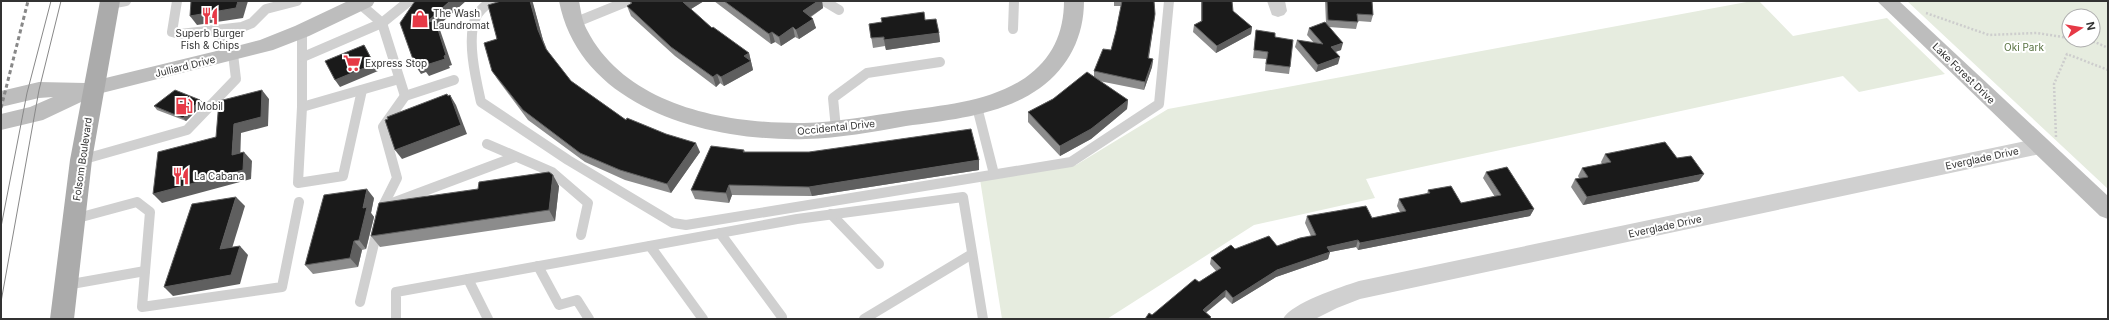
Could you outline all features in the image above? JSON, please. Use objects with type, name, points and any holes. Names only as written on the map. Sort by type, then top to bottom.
[{"type":"main road","name":"Folsom Boulevard","points":[[62,319],[81,160],[93,88],[115,2]]},
{"type":"street","name":"Occidental Drive","points":[[569,1],[574,23],[592,54],[603,67],[632,90],[665,108],[712,123],[751,129],[793,131],[836,129],[977,107],[1018,92],[1053,64],[1066,47],[1072,31],[1075,15],[1074,1]]},
{"type":"street","name":"Lake Forest Drive","points":[[1887,1],[2048,143],[2108,210]]},
{"type":"street","name":"Julliard Drive","points":[[93,88],[227,56],[302,31],[362,2]]},
{"type":"street","points":[[1,99],[39,90],[93,88]]},
{"type":"street","points":[[1,122],[35,114],[93,88]]},
{"type":"street","name":"Everglade Drive","points":[[1294,319],[1329,301],[1359,290],[2048,143]]},
{"type":"lane","points":[[177,1],[172,32],[180,34],[242,27],[252,23],[266,5],[297,1]]},
{"type":"lane","points":[[303,57],[382,23],[409,1]]},
{"type":"lane","points":[[491,1],[483,7],[474,24],[473,56],[480,102],[568,160],[673,223],[686,225],[1071,162],[1159,104],[1168,1]]},
{"type":"lane","points":[[574,23],[628,1]]},
{"type":"lane","points":[[824,1],[839,10]]},
{"type":"lane","points":[[1013,29],[1014,1]]},
{"type":"lane","points":[[362,2],[382,23],[404,96]]},
{"type":"lane","points":[[81,160],[187,130],[236,79],[220,39],[215,31]]},
{"type":"lane","points":[[302,31],[302,107],[298,183],[343,176],[362,90]]},
{"type":"lane","points":[[836,129],[833,98],[867,73],[940,62]]},
{"type":"lane","points":[[302,107],[399,79]]},
{"type":"lane","points":[[360,302],[383,206],[397,178],[383,126],[404,96],[454,80]]},
{"type":"lane","points":[[977,107],[994,174]]},
{"type":"lane","points":[[487,144],[552,172],[588,202],[581,235]]},
{"type":"lane","points":[[383,206],[515,157]]},
{"type":"lane","points":[[396,319],[396,292],[831,214],[962,197],[983,319]]},
{"type":"lane","points":[[74,218],[137,202],[150,212],[142,307],[282,287],[299,202]]},
{"type":"lane","points":[[831,214],[879,264]]},
{"type":"lane","points":[[720,233],[782,317]]},
{"type":"lane","points":[[650,246],[704,319]]},
{"type":"lane","points":[[864,319],[972,254]]},
{"type":"lane","points":[[538,266],[559,305],[577,300],[589,319]]},
{"type":"lane","points":[[66,285],[145,271]]},
{"type":"lane","points":[[468,279],[488,319]]},
{"type":"path","points":[[1923,12],[1989,35],[2037,33],[2061,37]]},
{"type":"path","points":[[2048,143],[2054,84],[2067,54],[2108,70]]},
{"type":"green space","points":[[1752,1],[1759,1],[1793,36],[1887,18],[1945,74],[1859,92],[1843,76],[1366,179],[1375,198],[1254,225],[1107,319],[1002,319],[979,173],[1076,165],[1168,109]]},
{"type":"green space","name":"Oki Park","points":[[1907,1],[2108,1],[2108,189]]},
{"type":"building","points":[[191,1],[238,1],[236,8],[190,16]]},
{"type":"building","points":[[415,1],[450,1],[426,23],[435,20],[446,55],[444,56],[445,59],[423,66],[421,62],[415,65],[400,23]]},
{"type":"building","points":[[501,1],[530,1],[538,30],[546,49],[571,81],[626,120],[627,118],[666,134],[696,143],[667,184],[620,170],[580,153],[523,110],[492,71],[484,43],[497,39],[488,5]]},
{"type":"building","points":[[630,1],[685,1],[683,2],[712,28],[713,27],[749,53],[744,56],[751,61],[721,77],[717,74],[713,77],[671,47],[627,6],[632,3]]},
{"type":"building","points":[[724,1],[818,1],[803,11],[813,19],[796,30],[793,27],[779,37],[772,32],[769,34]]},
{"type":"building","points":[[1122,1],[1154,1],[1155,14],[1148,58],[1153,59],[1145,82],[1094,71],[1103,49],[1111,50]]},
{"type":"building","points":[[1202,1],[1232,1],[1233,11],[1252,27],[1217,46],[1194,25],[1202,21]]},
{"type":"building","points":[[1327,1],[1372,1],[1373,15],[1357,14],[1358,22],[1328,20]]},
{"type":"building","points":[[924,12],[925,20],[936,19],[939,33],[884,40],[884,37],[871,38],[869,24],[882,22],[881,18]]},
{"type":"building","points":[[1325,22],[1343,43],[1331,47],[1340,57],[1318,65],[1297,40],[1323,44],[1309,28]]},
{"type":"building","points":[[1256,30],[1275,33],[1275,37],[1293,40],[1290,67],[1266,64],[1268,52],[1254,50]]},
{"type":"building","points":[[364,45],[374,64],[335,80],[325,61]]},
{"type":"building","points":[[1087,72],[1128,100],[1091,129],[1060,146],[1028,112],[1053,99]]},
{"type":"building","points":[[175,90],[200,100],[183,118],[154,106]]},
{"type":"building","points":[[262,90],[261,117],[234,124],[232,155],[244,152],[243,170],[153,194],[158,152],[216,137],[219,101]]},
{"type":"building","points":[[447,94],[448,96],[450,95],[461,125],[395,150],[385,120],[388,119],[387,117]]},
{"type":"building","points":[[971,129],[979,160],[809,187],[729,185],[726,193],[691,190],[711,146],[744,150],[743,152],[809,152]]},
{"type":"building","points":[[1665,142],[1677,158],[1691,156],[1704,174],[1587,197],[1575,179],[1588,177],[1582,168],[1611,162],[1605,154]]},
{"type":"building","points":[[1507,167],[1534,209],[1360,243],[1358,240],[1327,247],[1330,252],[1277,270],[1233,298],[1226,290],[1203,310],[1211,317],[1209,319],[1145,319],[1149,313],[1152,315],[1195,279],[1199,282],[1221,268],[1211,258],[1231,245],[1235,249],[1269,236],[1277,246],[1300,238],[1316,235],[1307,216],[1366,206],[1372,218],[1406,211],[1399,199],[1430,193],[1428,190],[1451,186],[1461,203],[1501,195],[1486,172]]},
{"type":"building","points":[[549,172],[553,175],[549,210],[371,236],[379,203],[478,189],[479,182]]},
{"type":"building","points":[[367,189],[363,208],[367,207],[359,240],[354,241],[350,258],[305,265],[324,195]]},
{"type":"building","points":[[236,197],[220,249],[240,246],[231,275],[164,287],[192,204]]},
{"type":"tram line","points":[[1,227],[27,93],[51,1]]},
{"type":"tram line","points":[[1,302],[39,90],[61,1]]},
{"type":"railway","points":[[1,108],[28,1]]},
{"type":"place","name":"Superb Burger Fish & Chips","points":[[210,16]]},
{"type":"place","name":"The Wash Laundromat","points":[[420,19]]},
{"type":"place","name":"Express Stop","points":[[352,63]]},
{"type":"place","name":"Mobil","points":[[184,106]]},
{"type":"place","name":"La Cabana","points":[[181,176]]}]
